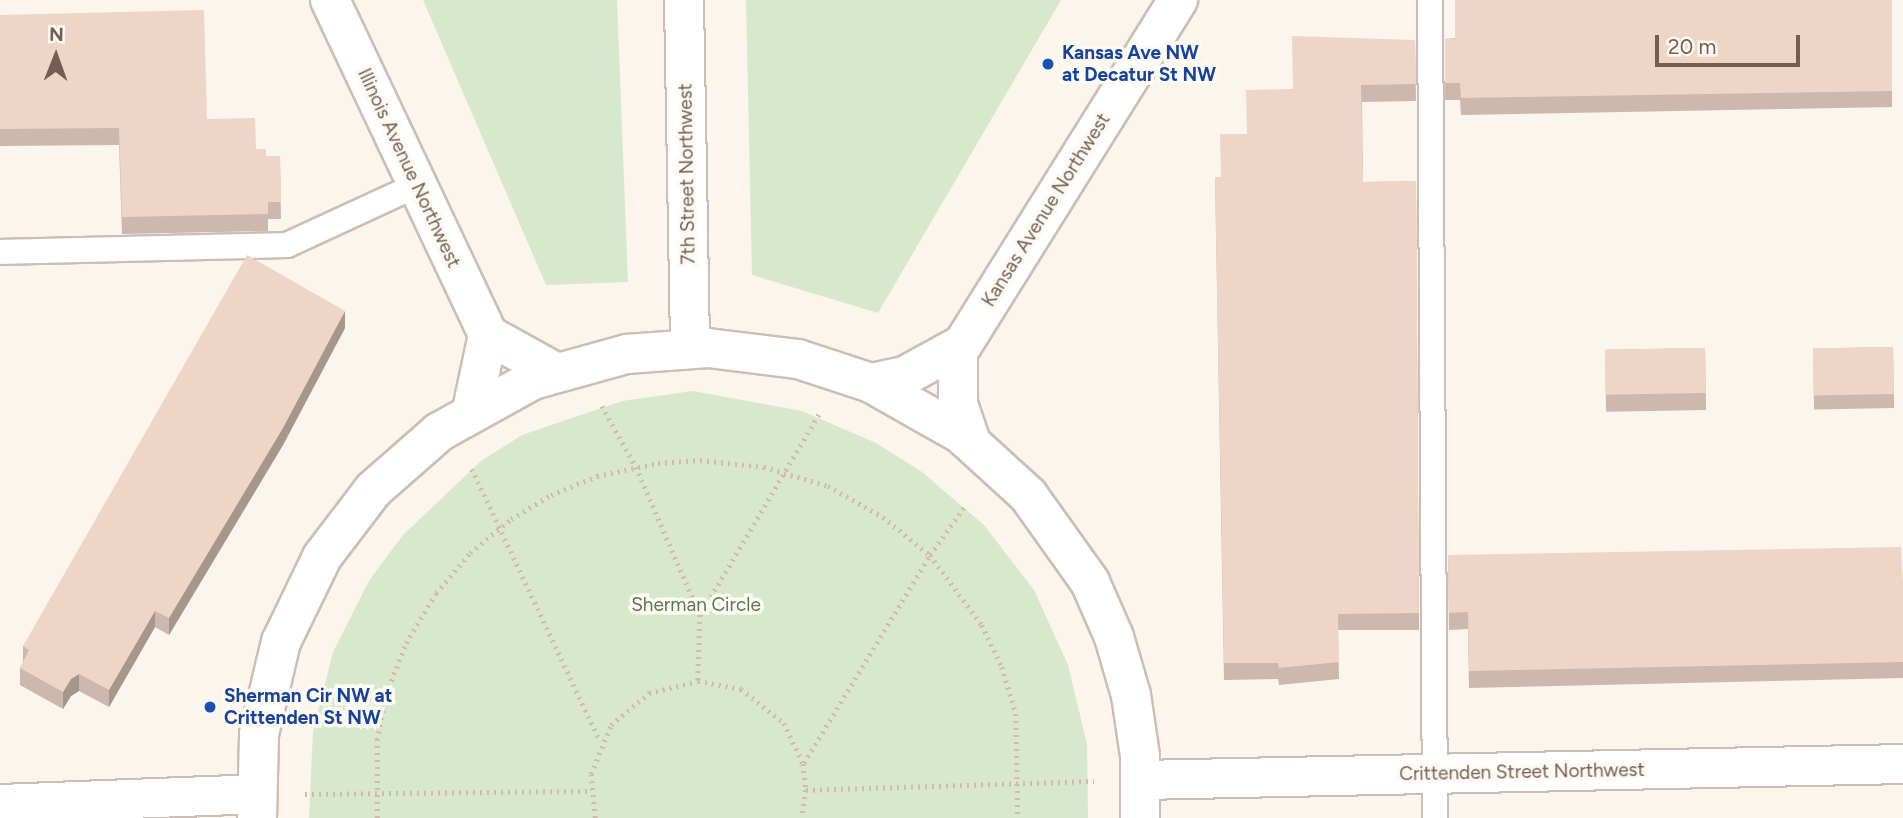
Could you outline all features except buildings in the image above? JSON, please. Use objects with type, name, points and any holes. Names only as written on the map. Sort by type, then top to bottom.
[{"type":"street","name":"Illinois Avenue Northwest","points":[[330,0],[488,335]]},
{"type":"street","name":"7th Street Northwest","points":[[684,0],[691,349]]},
{"type":"street","name":"Kansas Avenue Northwest","points":[[871,383],[905,376],[958,348],[1178,0]]},
{"type":"street","points":[[472,411],[488,335],[555,372]]},
{"type":"street","points":[[958,348],[958,404],[971,442]]},
{"type":"street","points":[[0,804],[256,806],[267,687],[299,598],[322,557],[349,518],[398,464],[472,411],[555,372],[626,354],[691,349],[753,351],[798,359],[871,383],[929,413],[971,442],[1028,495],[1090,582],[1114,637],[1131,695],[1141,780],[1140,818]]},
{"type":"street","name":"Crittenden Street Northwest","points":[[1141,780],[1903,764]]},
{"type":"lane","points":[[1430,0],[1436,818]]},
{"type":"lane","points":[[0,252],[287,245],[417,185]]},
{"type":"path","points":[[599,402],[636,467],[700,615],[698,681]]},
{"type":"path","points":[[700,615],[823,407]]},
{"type":"path","points":[[377,818],[374,793],[377,740],[387,694],[406,643],[436,593],[470,553],[501,527],[551,495],[597,476],[636,467],[700,460],[783,473],[828,486],[883,517],[930,555],[982,625],[1002,667],[1016,714],[1020,784],[1018,818]]},
{"type":"path","points":[[472,469],[600,741]]},
{"type":"path","points":[[803,764],[930,555],[965,506]]},
{"type":"path","points":[[595,818],[590,791],[600,741],[635,700],[664,686],[698,681],[741,689],[774,712],[793,736],[803,764],[806,790],[802,818]]},
{"type":"path","points":[[806,790],[1094,781]]},
{"type":"path","points":[[305,794],[590,791]]},
{"type":"path","points":[[587,818],[592,810]]},
{"type":"green space","points":[[423,0],[617,0],[628,282],[546,285]]},
{"type":"green space","points":[[746,0],[1061,0],[878,313],[752,275]]},
{"type":"green space","name":"Sherman Circle","points":[[693,391],[802,411],[876,443],[922,472],[984,525],[1034,590],[1068,665],[1087,744],[1088,818],[309,818],[313,731],[333,652],[370,579],[403,535],[481,461],[522,435],[622,401]]},
{"type":"place","name":"Kansas Ave NW at Decatur St NW","points":[[1048,64]]},
{"type":"place","name":"Sherman Cir NW at Crittenden St NW","points":[[210,707]]}]
